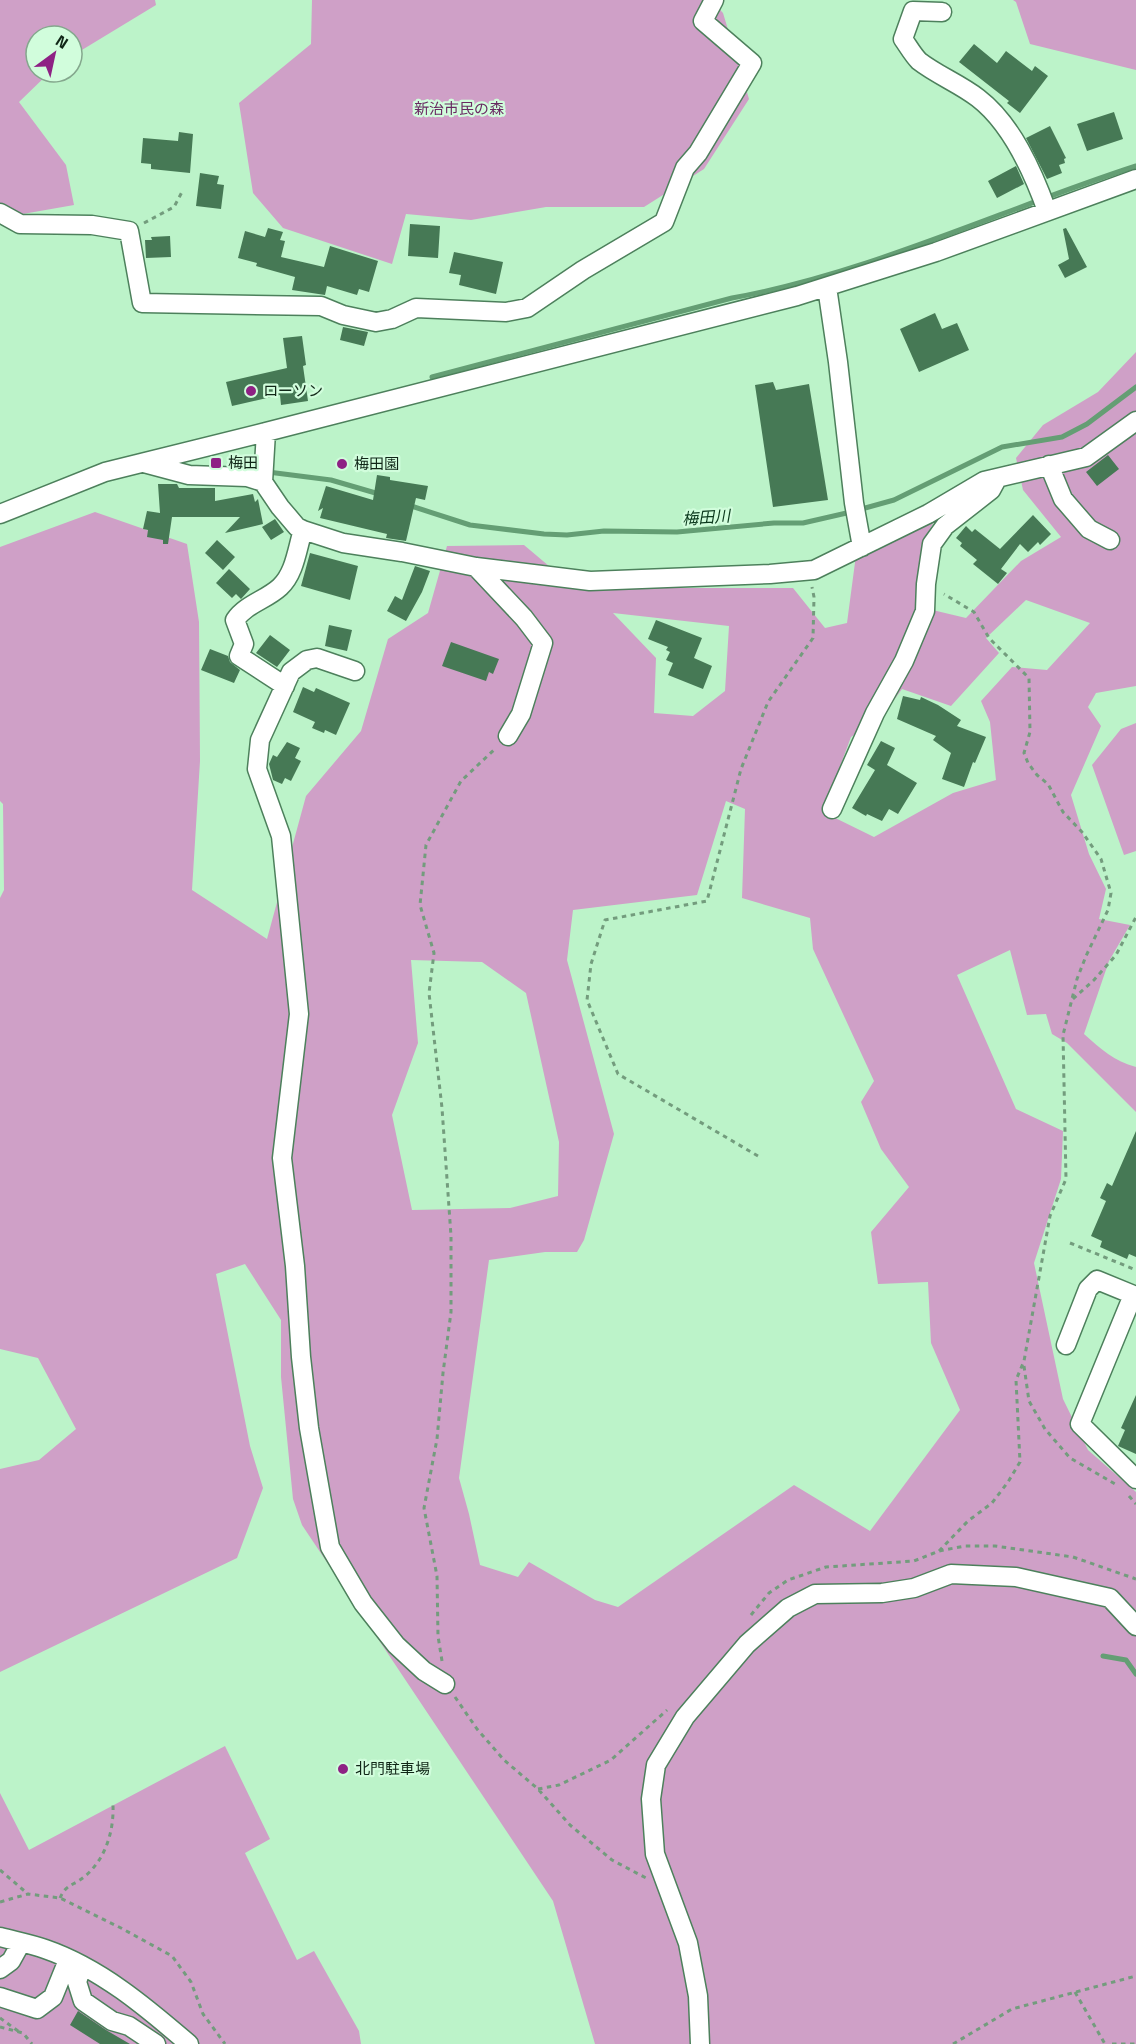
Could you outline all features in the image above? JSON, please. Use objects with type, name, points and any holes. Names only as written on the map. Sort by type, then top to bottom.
[{"type":"street","points":[[0,230],[20,224],[92,225],[129,231],[142,303],[321,306],[343,315],[376,322],[392,319],[416,308],[506,312],[527,308],[583,270],[664,222],[685,168],[698,153],[752,63],[703,21],[714,0]]},
{"type":"street","points":[[942,12],[913,11],[903,39],[918,60],[978,98],[996,114],[1035,177],[1044,202]]},
{"type":"street","points":[[0,514],[105,472],[797,296],[936,252],[1044,202],[1136,179]]},
{"type":"street","points":[[0,213],[20,224]]},
{"type":"street","points":[[827,287],[854,503],[862,547]]},
{"type":"street","points":[[266,432],[263,481],[280,507],[303,530],[343,543],[476,567],[590,581],[770,574],[814,570],[928,514],[984,482],[1086,457],[1136,421]]},
{"type":"street","points":[[142,462],[189,475],[247,477],[263,481]]},
{"type":"street","points":[[1049,465],[1063,499],[1089,529],[1110,540]]},
{"type":"street","points":[[832,809],[875,713],[904,661],[925,611],[926,584],[932,544],[945,526],[991,490],[998,479]]},
{"type":"street","points":[[285,686],[239,656],[244,644],[235,620],[240,612],[280,588],[290,574],[303,530]]},
{"type":"street","points":[[476,567],[524,618],[543,643],[521,714],[508,736]]},
{"type":"street","points":[[355,671],[317,658],[307,660],[291,672],[260,741],[257,769],[281,836],[299,1014],[282,1158],[309,1428],[330,1547],[363,1602],[396,1645],[424,1671],[445,1684]]},
{"type":"street","points":[[1066,1345],[1088,1289],[1097,1280],[1134,1295],[1080,1424],[1130,1485]]},
{"type":"street","points":[[700,2044],[698,1996],[688,1943],[656,1854],[651,1799],[656,1765],[685,1718],[747,1644],[788,1608],[815,1594],[882,1593],[914,1588],[951,1574],[1016,1577],[1110,1598],[1136,1626]]},
{"type":"street","points":[[0,1937],[46,1949],[75,1963],[132,1996],[188,2044]]},
{"type":"street","points":[[0,1969],[11,1961],[21,1943]]},
{"type":"street","points":[[0,1997],[37,2009],[53,1997],[75,1963]]},
{"type":"street","points":[[75,1963],[82,2001],[112,2021],[129,2026],[156,2044]]},
{"type":"path","points":[[129,231],[174,207],[182,192]]},
{"type":"path","points":[[758,1156],[618,1074],[587,1000],[591,964],[605,920],[707,901],[745,760],[768,702],[813,638],[814,597],[808,571]]},
{"type":"path","points":[[939,1551],[968,1521],[992,1503],[1020,1462],[1016,1380],[1024,1361],[1050,1216],[1066,1179],[1064,1035],[1086,956],[1108,910],[1111,893],[1101,859],[1082,832],[1063,812],[1048,784],[1028,764],[1024,753],[1030,732],[1029,678],[989,638],[974,612],[952,598]]},
{"type":"path","points":[[508,736],[461,781],[426,844],[420,905],[434,953],[429,993],[442,1108],[451,1236],[451,1312],[442,1373],[437,1439],[424,1508],[437,1575],[438,1636],[445,1684],[477,1729],[498,1753],[538,1789],[570,1825],[612,1860],[645,1878]]},
{"type":"path","points":[[1072,1000],[1116,955],[1136,917]]},
{"type":"path","points":[[1070,1243],[1136,1270]]},
{"type":"path","points":[[1024,1361],[1029,1401],[1045,1429],[1070,1458],[1118,1486]]},
{"type":"path","points":[[1130,1485],[1136,1504]]},
{"type":"path","points":[[749,1618],[769,1593],[788,1580],[826,1567],[914,1561],[939,1551],[965,1546],[995,1546],[1073,1557],[1136,1579]]},
{"type":"path","points":[[538,1789],[559,1785],[611,1760],[672,1705]]},
{"type":"path","points":[[60,1898],[64,1888],[80,1880],[102,1857],[113,1817],[113,1805]]},
{"type":"path","points":[[0,1870],[28,1894]]},
{"type":"path","points":[[0,1902],[28,1894],[60,1898],[172,1956],[191,1982],[203,2014],[225,2044]]},
{"type":"path","points":[[953,2044],[1012,2009],[1136,1976]]},
{"type":"path","points":[[1075,1992],[1105,2044]]},
{"type":"path","points":[[0,2018],[23,2033],[32,2044]]},
{"type":"path","points":[[0,2027],[23,2033]]},
{"type":"path","points":[[1112,2044],[1136,2044]]},
{"type":"green space","points":[[0,0],[155,0],[156,5],[84,49],[84,24],[24,24],[24,84],[38,84],[19,102],[66,165],[74,205],[0,218]]},
{"type":"green space","name":"新治市民の森","points":[[312,0],[711,0],[723,13],[749,99],[704,169],[644,207],[546,207],[471,220],[406,214],[392,264],[283,228],[253,193],[239,103],[311,44]]},
{"type":"green space","points":[[1013,0],[1136,0],[1136,70],[1030,44],[1016,2]]},
{"type":"green space","points":[[1136,352],[1136,686],[1096,693],[1088,707],[1101,726],[1071,795],[1089,854],[1106,889],[1099,919],[1130,925],[1109,961],[1084,1034],[1114,1058],[1136,1067],[1136,1112],[1067,1043],[1052,1034],[1046,1014],[1027,1015],[1010,950],[957,975],[1016,1109],[1063,1131],[1061,1179],[1034,1263],[1063,1399],[1088,1450],[1136,1492],[1136,2044],[595,2044],[553,1901],[302,1525],[293,1499],[281,1377],[281,1320],[245,1264],[216,1274],[250,1446],[263,1488],[237,1558],[0,1672],[0,1469],[39,1460],[76,1429],[38,1358],[0,1349],[0,898],[4,890],[3,804],[0,801],[0,547],[95,512],[187,544],[199,622],[200,761],[192,890],[267,939],[306,796],[361,731],[388,639],[428,613],[447,546],[524,545],[575,588],[793,588],[825,628],[847,623],[856,555],[939,513],[926,536],[920,607],[966,618],[1021,561],[1061,537],[1023,490],[1016,458],[1043,425],[1098,392]],"holes":[[[1026,600],[1090,623],[1047,670],[1012,667],[981,701],[990,722],[996,780],[953,793],[874,837],[823,812],[851,737],[883,715],[902,689],[951,706],[999,653],[986,638]],[[613,613],[729,626],[725,691],[693,716],[654,713],[656,658]],[[726,801],[745,809],[742,898],[810,918],[813,949],[874,1081],[861,1102],[881,1149],[909,1187],[871,1232],[878,1284],[928,1282],[931,1343],[960,1410],[870,1531],[794,1485],[618,1607],[595,1600],[529,1562],[518,1577],[480,1565],[459,1478],[489,1260],[545,1252],[577,1252],[584,1240],[614,1134],[567,960],[573,910],[697,895]],[[411,960],[482,962],[526,993],[559,1142],[558,1196],[510,1208],[412,1210],[392,1115],[418,1043]]]},
{"type":"green space","points":[[1136,723],[1136,851],[1124,855],[1092,765],[1121,729]]},
{"type":"green space","points":[[225,1746],[270,1839],[245,1853],[297,1960],[314,1951],[359,2031],[361,2044],[0,2044],[0,1793],[29,1850]]},
{"type":"building","points":[[974,44],[997,63],[1006,51],[1032,71],[1035,66],[1048,76],[1020,113],[1007,103],[1009,101],[959,62]]},
{"type":"building","points":[[1114,112],[1123,139],[1087,151],[1077,124]]},
{"type":"building","points":[[1050,126],[1066,158],[1065,163],[1059,165],[1062,173],[1047,179],[1026,138]]},
{"type":"building","points":[[179,132],[193,134],[190,173],[151,169],[151,164],[141,163],[143,138],[178,141]]},
{"type":"building","points":[[1016,166],[1024,184],[997,198],[988,181]]},
{"type":"building","points":[[200,173],[219,176],[217,184],[224,185],[221,209],[196,206]]},
{"type":"building","points":[[410,224],[440,226],[438,258],[408,256]]},
{"type":"building","points":[[268,228],[283,232],[280,240],[285,241],[281,257],[324,267],[330,246],[378,261],[369,292],[359,289],[357,295],[327,286],[325,295],[292,290],[295,277],[256,266],[257,263],[238,258],[245,231],[265,237]]},
{"type":"building","points":[[1066,228],[1087,267],[1065,278],[1058,265],[1069,259],[1063,229]]},
{"type":"building","points":[[170,236],[171,257],[146,258],[145,240],[152,240],[151,237]]},
{"type":"building","points":[[454,252],[503,262],[496,294],[459,285],[461,275],[449,273]]},
{"type":"building","points":[[935,313],[942,329],[957,323],[969,350],[919,372],[900,329]]},
{"type":"building","points":[[343,327],[368,332],[364,346],[340,340]]},
{"type":"building","points":[[302,336],[308,401],[281,405],[280,395],[232,406],[226,382],[287,368],[283,338]]},
{"type":"building","points":[[773,382],[776,390],[809,384],[828,500],[773,507],[755,385]]},
{"type":"building","points":[[1108,455],[1119,469],[1097,486],[1086,472]]},
{"type":"building","points":[[377,475],[390,477],[390,480],[428,486],[425,500],[416,498],[406,541],[386,538],[387,534],[320,518],[323,508],[318,511],[326,486],[373,500]]},
{"type":"building","points":[[158,484],[177,484],[179,488],[215,488],[215,501],[253,494],[255,502],[258,499],[263,524],[225,533],[240,517],[172,517],[168,544],[163,544],[163,540],[147,537],[148,530],[143,529],[147,511],[160,513]]},
{"type":"building","points":[[1033,515],[1051,534],[1040,545],[1038,542],[1028,552],[1020,544],[1001,569],[1007,573],[998,584],[973,564],[977,560],[960,546],[962,543],[956,538],[966,526],[972,532],[975,529],[1000,549]]},
{"type":"building","points":[[275,519],[284,532],[271,540],[262,527]]},
{"type":"building","points":[[217,540],[235,557],[223,570],[205,553]]},
{"type":"building","points":[[310,553],[358,566],[350,600],[301,586]]},
{"type":"building","points":[[415,566],[430,571],[422,592],[406,621],[387,611],[395,596],[402,600]]},
{"type":"building","points":[[229,569],[250,589],[241,599],[236,594],[232,598],[216,583]]},
{"type":"building","points":[[656,620],[702,638],[694,658],[712,666],[703,689],[668,675],[673,663],[666,660],[670,652],[666,650],[668,647],[648,639]]},
{"type":"building","points":[[329,625],[352,630],[347,651],[325,646]]},
{"type":"building","points":[[270,635],[290,650],[277,667],[256,653]]},
{"type":"building","points":[[451,642],[499,659],[493,674],[489,672],[486,681],[442,666]]},
{"type":"building","points":[[210,649],[228,656],[230,662],[240,670],[234,683],[201,670]]},
{"type":"building","points":[[303,687],[314,692],[316,688],[350,703],[336,735],[312,728],[315,722],[293,712]]},
{"type":"building","points":[[903,696],[920,700],[921,697],[938,705],[961,720],[957,726],[986,737],[975,763],[973,762],[964,787],[942,779],[951,753],[933,740],[936,736],[897,719]]},
{"type":"building","points":[[881,741],[895,748],[887,765],[917,783],[898,814],[889,809],[882,821],[852,808],[875,770],[867,765]]},
{"type":"building","points":[[287,742],[300,748],[295,758],[301,761],[291,781],[285,778],[282,784],[273,780],[269,764],[273,755],[277,757]]},
{"type":"building","points":[[1136,1131],[1136,1257],[1129,1254],[1127,1259],[1100,1247],[1102,1241],[1091,1236],[1106,1201],[1100,1198],[1107,1183],[1112,1186]]},
{"type":"building","points":[[1136,1395],[1136,1454],[1118,1446],[1125,1430],[1121,1428]]},
{"type":"building","points":[[78,2011],[130,2044],[100,2044],[70,2025]]},
{"type":"waterway","points":[[432,377],[835,273],[1136,166]]},
{"type":"waterway","name":"梅田川","points":[[408,505],[470,525],[544,534],[567,535],[604,531],[677,532],[774,523],[803,523],[894,500],[1002,447],[1062,437],[1087,424],[1136,387]]},
{"type":"waterway","name":"梅田川","points":[[268,472],[331,480],[379,494]]},
{"type":"waterway","points":[[1103,1656],[1126,1660],[1136,1674]]},
{"type":"place","name":"ローソン","points":[[251,391]]},
{"type":"place","name":"梅田","points":[[216,463]]},
{"type":"place","name":"梅田園","points":[[342,464]]},
{"type":"place","name":"北門駐車場","points":[[343,1769]]}]
